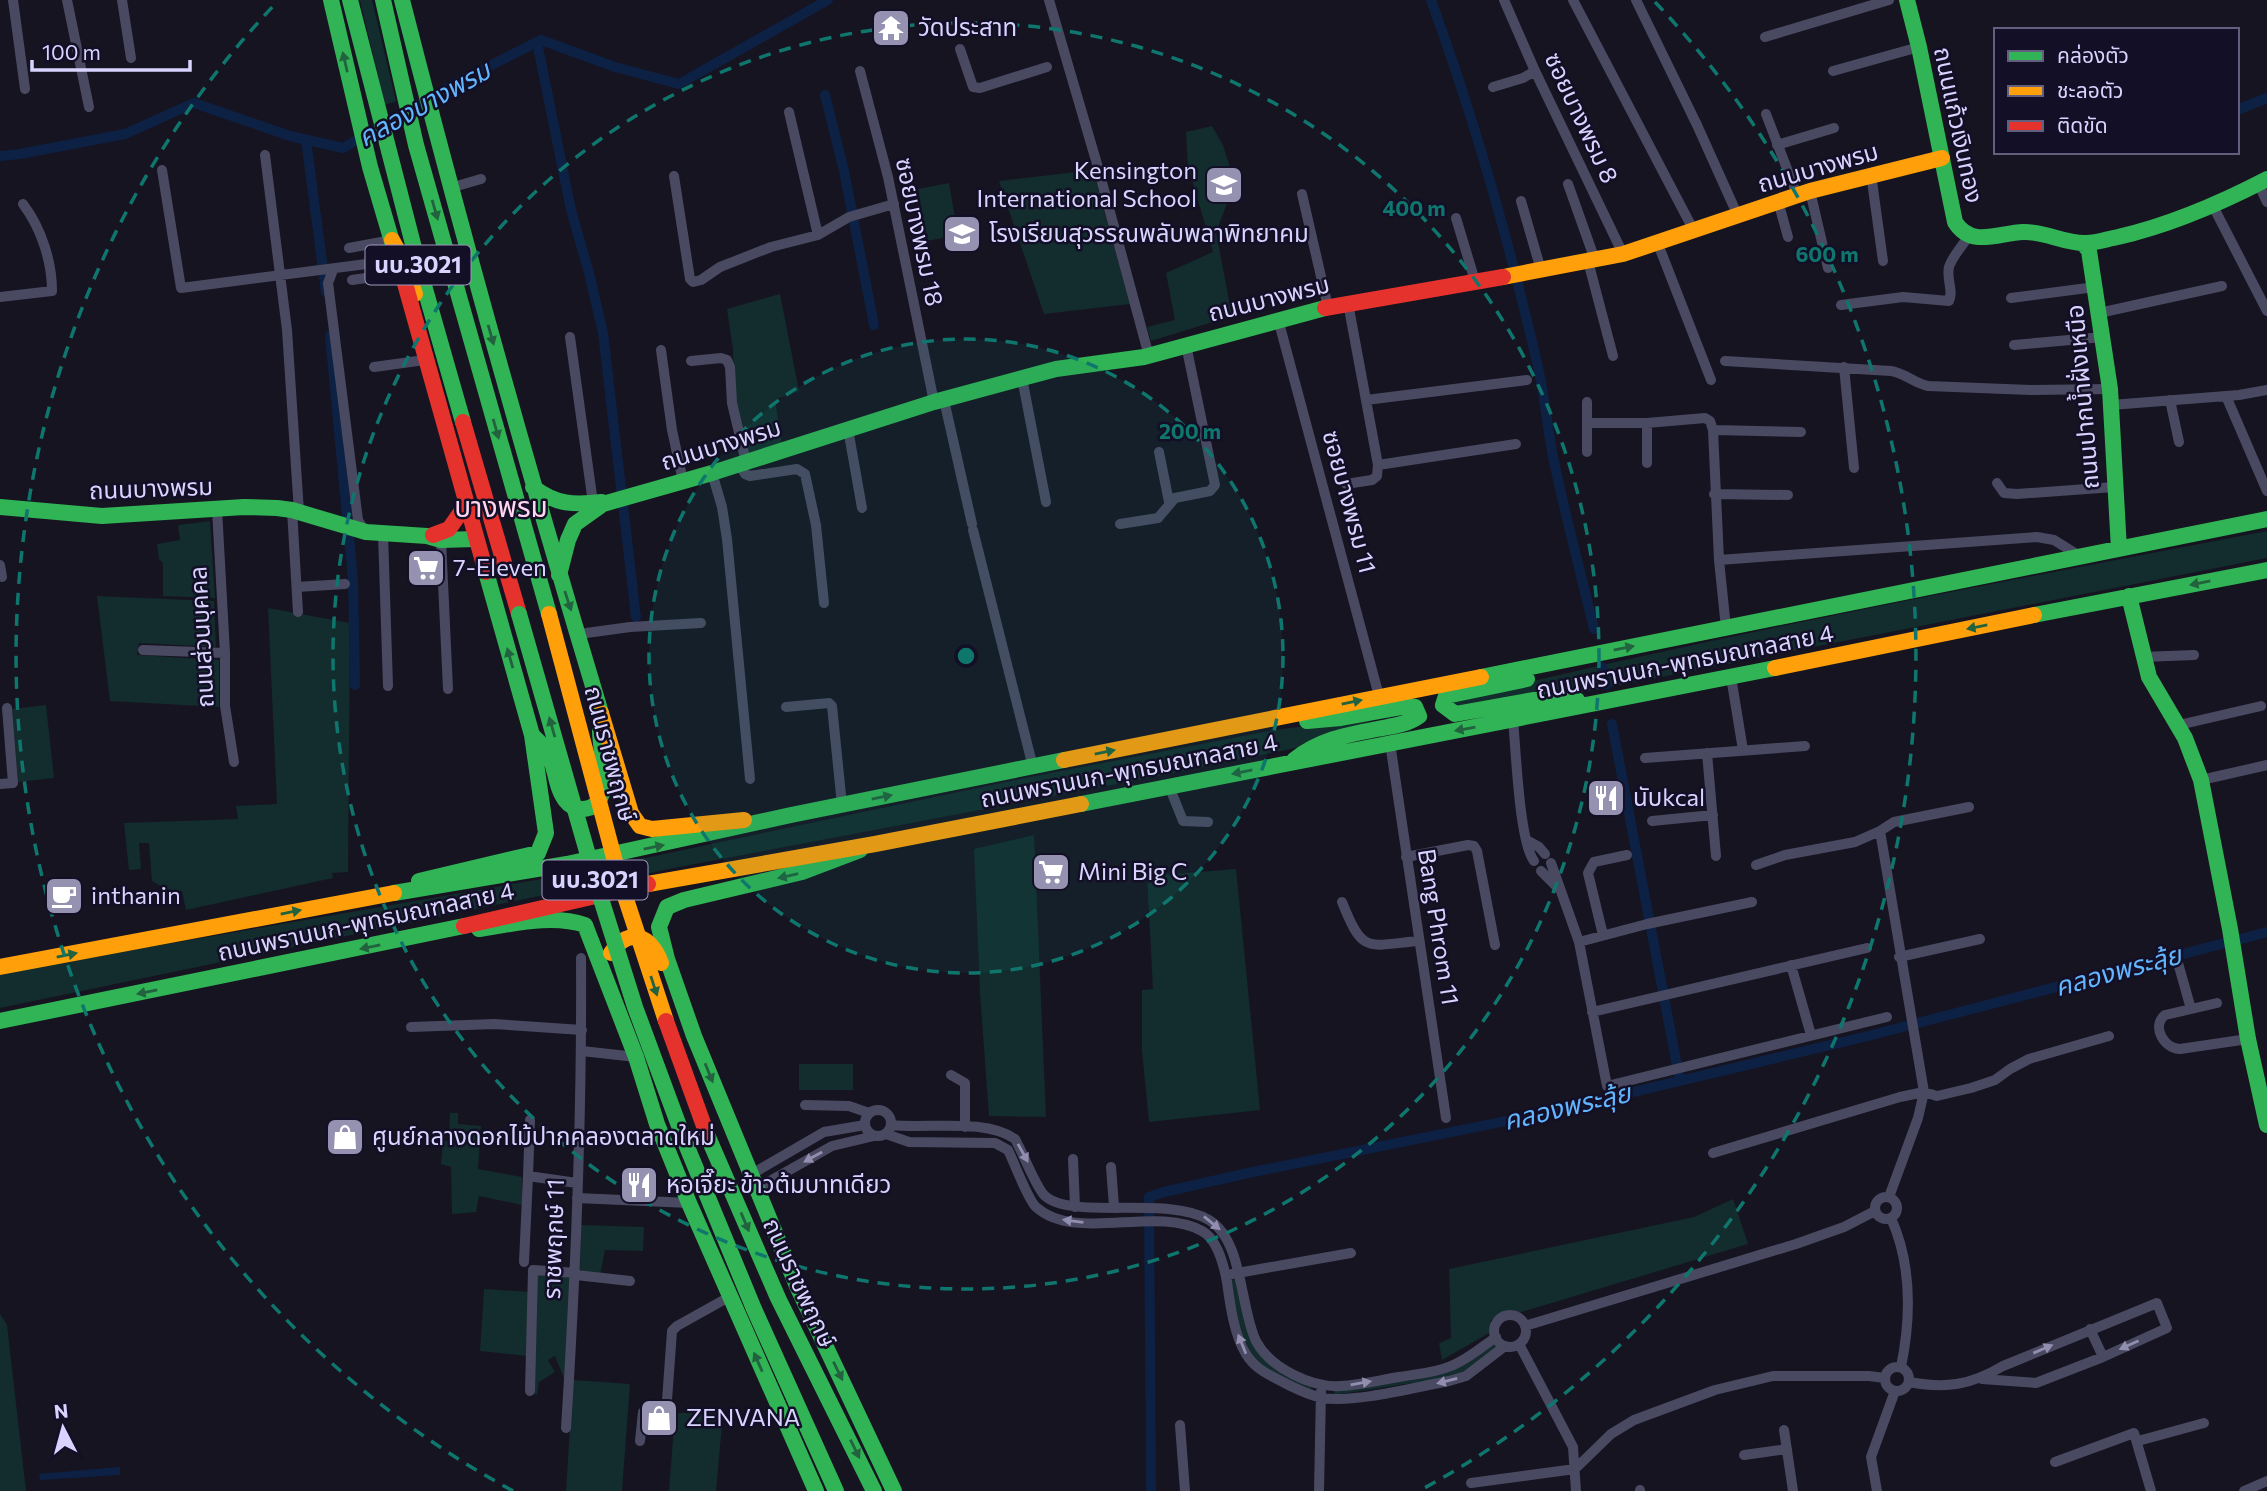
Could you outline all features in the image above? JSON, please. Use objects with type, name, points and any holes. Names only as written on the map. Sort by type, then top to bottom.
[{"type":"main road","name":"นบ.3021","points":[[331,0],[370,167],[532,735],[546,833],[538,853],[346,901]]},
{"type":"main road","name":"ถนนราชพฤกษ์","points":[[350,0],[389,157],[596,883],[635,1007],[685,1142],[764,1333],[836,1491]]},
{"type":"main road","name":"ถนนราชพฤกษ์","points":[[383,0],[416,145],[549,614],[621,884],[659,1002],[708,1137],[778,1298],[874,1491]]},
{"type":"main road","name":"นบ.3021","points":[[402,0],[450,188]]},
{"type":"main road","name":"ถนนแก้วเงินทอง","points":[[1907,0],[1955,222],[1958,229],[1968,237],[2030,232],[2083,243],[2165,225],[2213,206],[2263,181]]},
{"type":"main road","name":"ถนนบางพรม","points":[[533,487],[553,503],[593,503],[619,499],[939,400],[1056,369],[1149,356],[1328,307],[1623,254],[1804,193],[1942,158]]},
{"type":"main road","name":"ถนนราชพฤกษ์","points":[[450,188],[533,487],[631,813],[640,826],[646,828],[791,815]]},
{"type":"main road","points":[[392,240],[404,262],[436,357],[450,372]]},
{"type":"main road","name":"ถนนปากน้ำฝั่งเหนือ","points":[[2083,243],[2090,251],[2103,337],[2110,397],[2113,487],[2119,548]]},
{"type":"main road","name":"ถนนบางพรม","points":[[559,575],[575,524],[619,499]]},
{"type":"main road","name":"ถนนบางพรม","points":[[434,538],[455,524],[466,505]]},
{"type":"main road","name":"ถนนบางพรม","points":[[0,507],[102,516],[244,507],[296,511],[363,531],[383,534],[475,539]]},
{"type":"main road","name":"ถนนพรานนก-พุทธมณฑลสาย 4","points":[[0,967],[346,901],[567,864],[842,804],[2267,519]]},
{"type":"main road","name":"ถนนพรานนก-พุทธมณฑลสาย 4","points":[[0,1021],[437,933],[671,879],[875,844],[1598,704],[2267,570]]},
{"type":"main road","points":[[2129,596],[2149,677],[2179,725],[2201,780],[2232,937],[2248,1039],[2267,1125]]},
{"type":"main road","points":[[1575,658],[1543,675],[1446,696],[1443,705],[1455,714],[1565,698],[1598,704]]},
{"type":"main road","points":[[1280,717],[1317,720],[1408,706],[1419,711],[1416,720],[1313,745],[1292,762]]},
{"type":"main road","points":[[532,735],[547,751],[565,801],[571,806],[585,809],[598,802],[605,784],[599,738],[603,718]]},
{"type":"main road","name":"ถนนราชพฤกษ์","points":[[875,844],[813,869],[684,900],[667,907],[659,928],[694,1036],[753,1182],[797,1286],[894,1491]]},
{"type":"main road","name":"นบ.3021","points":[[437,933],[562,920],[577,921],[585,925],[635,1054],[657,1124],[689,1203],[816,1491]]},
{"type":"main road","points":[[635,1054],[609,967],[612,950],[624,939],[641,938],[654,948],[694,1036]]},
{"type":"street","points":[[13,0],[25,89]]},
{"type":"street","points":[[67,0],[89,107]]},
{"type":"street","points":[[122,0],[131,58]]},
{"type":"street","points":[[1049,0],[1149,356]]},
{"type":"street","name":"ซอยบางพรม 8","points":[[1504,0],[1623,254]]},
{"type":"street","points":[[1573,0],[1694,231]]},
{"type":"street","points":[[1637,0],[1738,216]]},
{"type":"street","points":[[1765,37],[1889,0]]},
{"type":"street","points":[[1833,71],[1919,47]]},
{"type":"street","points":[[960,49],[973,87],[980,88],[1066,61]]},
{"type":"street","name":"ซอยบางพรม 18","points":[[860,71],[939,400],[1033,767]]},
{"type":"street","points":[[1493,87],[1523,78],[1535,71]]},
{"type":"street","points":[[789,112],[807,178],[818,235]]},
{"type":"street","points":[[1766,114],[1777,145],[1804,193],[1828,268]]},
{"type":"street","points":[[1777,145],[1835,128]]},
{"type":"street","points":[[265,155],[288,330],[298,612]]},
{"type":"street","points":[[162,170],[181,288],[382,262]]},
{"type":"street","points":[[1871,174],[1883,261]]},
{"type":"street","points":[[674,176],[690,279],[693,282],[701,280],[720,267],[771,247],[818,235],[852,216],[894,204]]},
{"type":"street","points":[[450,188],[481,179]]},
{"type":"street","points":[[2263,181],[2267,202]]},
{"type":"street","points":[[1568,184],[1592,260],[1613,356]]},
{"type":"street","points":[[1302,194],[1328,307]]},
{"type":"street","points":[[1521,201],[1541,270]]},
{"type":"street","points":[[1778,201],[1788,236]]},
{"type":"street","points":[[0,297],[52,291],[43,240],[23,204]]},
{"type":"street","points":[[2213,206],[2267,311]]},
{"type":"street","points":[[1456,218],[1475,281]]},
{"type":"street","points":[[1841,305],[1903,297],[1949,301],[1952,295],[1948,274],[1950,264],[1968,237]]},
{"type":"street","points":[[349,248],[392,240]]},
{"type":"street","points":[[1658,244],[1711,380]]},
{"type":"street","points":[[328,270],[358,520],[363,531]]},
{"type":"street","points":[[352,279],[402,276]]},
{"type":"street","points":[[2099,313],[2222,286]]},
{"type":"street","points":[[2011,298],[2095,287]]},
{"type":"street","points":[[1346,484],[1372,480],[1377,476],[1378,465],[1348,303]]},
{"type":"street","name":"ซอยบางพรม 11","points":[[1278,319],[1380,696]]},
{"type":"street","points":[[570,337],[593,503]]},
{"type":"street","points":[[2014,345],[2103,337]]},
{"type":"street","points":[[1120,524],[1158,518],[1175,498],[1210,491],[1215,485],[1185,345]]},
{"type":"street","points":[[661,349],[672,430],[683,481]]},
{"type":"street","points":[[691,361],[721,358],[727,360],[745,474],[750,476],[797,468],[805,474],[816,525],[824,603]]},
{"type":"street","points":[[373,367],[425,360]]},
{"type":"street","points":[[1725,361],[1900,372],[1928,386],[2031,390],[2110,397],[2170,400],[2267,390]]},
{"type":"street","points":[[1844,367],[1854,468]]},
{"type":"street","points":[[1022,378],[1046,502]]},
{"type":"street","points":[[1366,400],[1527,380]]},
{"type":"street","points":[[2226,396],[2262,466],[2267,491]]},
{"type":"street","points":[[2170,400],[2179,442]]},
{"type":"street","points":[[1587,402],[1587,452]]},
{"type":"street","points":[[1587,423],[1647,423],[1705,418],[1710,421],[1713,430],[1714,494],[1726,628]]},
{"type":"street","points":[[1647,423],[1647,463]]},
{"type":"street","points":[[848,429],[862,508]]},
{"type":"street","points":[[1713,430],[1801,432]]},
{"type":"street","points":[[1378,465],[1516,444]]},
{"type":"street","points":[[1159,452],[1169,502]]},
{"type":"street","points":[[712,472],[722,507],[727,539],[750,779]]},
{"type":"street","points":[[1997,483],[2000,491],[2017,494],[2113,487]]},
{"type":"street","points":[[1714,494],[1788,495]]},
{"type":"street","name":"ถนนส่วนบุคคล","points":[[217,509],[225,653],[225,706],[234,762]]},
{"type":"street","points":[[383,534],[388,686]]},
{"type":"street","points":[[1719,560],[2037,537],[2054,540],[2078,555]]},
{"type":"street","points":[[434,538],[448,689]]},
{"type":"street","points":[[0,565],[2,577]]},
{"type":"street","points":[[297,587],[345,584]]},
{"type":"street","points":[[579,634],[630,627],[701,623]]},
{"type":"street","points":[[143,650],[225,653]]},
{"type":"street","points":[[2142,657],[2194,655]]},
{"type":"street","points":[[1731,677],[1743,750]]},
{"type":"street","points":[[786,707],[829,703],[832,706],[842,804]]},
{"type":"street","points":[[2179,725],[2261,706]]},
{"type":"street","points":[[0,784],[13,783],[7,708]]},
{"type":"street","points":[[1513,720],[1522,818],[1529,854],[1534,861]]},
{"type":"street","name":"Bang Phrom 11","points":[[1390,743],[1446,1118]]},
{"type":"street","points":[[1646,758],[1805,746]]},
{"type":"street","points":[[1707,753],[1716,856]]},
{"type":"street","points":[[2201,780],[2267,765]]},
{"type":"street","points":[[1168,786],[1183,821],[1208,822]]},
{"type":"street","points":[[1756,864],[1785,855],[1855,842],[1880,831],[1894,821],[1969,807]]},
{"type":"street","points":[[1651,821],[1713,815]]},
{"type":"street","points":[[1880,831],[1899,957],[1924,1091],[1918,1118],[1889,1197]]},
{"type":"street","points":[[1528,841],[1539,847],[1548,859],[1579,942],[1607,1086],[1887,1017]]},
{"type":"street","points":[[1406,857],[1474,846],[1495,945]]},
{"type":"street","points":[[1603,935],[1588,873],[1594,862],[1627,855]]},
{"type":"street","points":[[1541,871],[1559,889]]},
{"type":"street","points":[[1579,942],[1752,901]]},
{"type":"street","points":[[1342,902],[1354,932],[1366,943],[1375,945],[1418,941]]},
{"type":"street","points":[[1899,957],[1980,939]]},
{"type":"street","points":[[1592,1012],[1867,948]]},
{"type":"street","name":"ราชพฤกษ์ 11","points":[[566,1428],[576,1274],[582,1051],[581,958]]},
{"type":"street","points":[[2178,964],[2191,1009]]},
{"type":"street","points":[[1791,965],[1811,1035]]},
{"type":"street","points":[[2217,1003],[2165,1015],[2160,1019],[2158,1025],[2166,1045],[2172,1049],[2248,1039]]},
{"type":"street","points":[[411,1027],[494,1024],[582,1030]]},
{"type":"street","points":[[1713,1153],[1924,1091],[1937,1096],[1971,1088],[1995,1080],[2029,1059],[2109,1036]]},
{"type":"street","points":[[582,1051],[635,1054]]},
{"type":"street","points":[[951,1075],[965,1083],[964,1127]]},
{"type":"street","points":[[805,1105],[849,1106],[869,1113],[876,1110],[886,1112],[890,1118],[884,1132]]},
{"type":"street","points":[[869,1113],[865,1125],[868,1132],[964,1127],[995,1129],[1014,1139],[1042,1193],[1051,1200],[1075,1207],[1159,1207],[1197,1212],[1214,1222],[1229,1244],[1248,1322],[1257,1343],[1268,1358],[1291,1373],[1322,1385],[1342,1386],[1450,1367],[1496,1337]]},
{"type":"street","points":[[524,1262],[530,1120]]},
{"type":"street","points":[[753,1182],[824,1132],[865,1125]]},
{"type":"street","points":[[981,1128],[982,1143]]},
{"type":"street","points":[[753,1182],[832,1146],[884,1132],[909,1142],[995,1143],[1008,1150],[1034,1206],[1054,1218],[1075,1222],[1186,1223],[1205,1233],[1214,1244],[1226,1275],[1236,1327],[1246,1354],[1259,1370],[1321,1398],[1342,1400],[1450,1381],[1466,1376],[1505,1346]]},
{"type":"street","points":[[1073,1159],[1075,1207]]},
{"type":"street","points":[[1111,1167],[1114,1206]]},
{"type":"street","points":[[528,1176],[577,1183]]},
{"type":"street","points":[[1525,1326],[1844,1227],[1875,1211],[1878,1200],[1889,1197],[1895,1201],[1898,1208],[1892,1218]]},
{"type":"street","points":[[577,1198],[689,1203]]},
{"type":"street","points":[[1159,1207],[1160,1221]]},
{"type":"street","points":[[1139,1222],[1140,1208]]},
{"type":"street","points":[[1875,1211],[1882,1219],[1892,1218]]},
{"type":"street","points":[[1892,1218],[1902,1242],[1909,1313],[1901,1367]]},
{"type":"street","points":[[1226,1275],[1351,1253]]},
{"type":"street","points":[[530,1391],[533,1270],[630,1281]]},
{"type":"street","points":[[640,1441],[643,1412],[666,1414],[672,1331],[729,1297]]},
{"type":"street","points":[[1909,1382],[1943,1386],[1982,1379],[2036,1383],[2167,1328],[2157,1303],[2003,1366],[1982,1379]]},
{"type":"street","points":[[1504,1317],[1516,1317],[1525,1326],[1525,1337],[1512,1347],[1505,1346],[1496,1337],[1496,1325],[1504,1317]]},
{"type":"street","points":[[2090,1329],[2103,1357]]},
{"type":"street","points":[[1519,1344],[1573,1447],[1576,1491]]},
{"type":"street","points":[[1901,1367],[1907,1372],[1909,1382],[1904,1389],[1895,1391],[1887,1385],[1885,1378],[1891,1369],[1901,1367]]},
{"type":"street","points":[[1471,1483],[1575,1469],[1611,1434],[1634,1420],[1715,1390],[1773,1376],[1885,1378]]},
{"type":"street","points":[[1319,1491],[1322,1385]]},
{"type":"street","points":[[1877,1491],[1871,1457],[1895,1391]]},
{"type":"street","points":[[2138,1441],[2204,1423]]},
{"type":"street","points":[[1180,1425],[1185,1491]]},
{"type":"street","points":[[1784,1430],[1793,1491]]},
{"type":"street","points":[[2055,1462],[2134,1433],[2151,1491]]},
{"type":"street","points":[[1744,1455],[1787,1448]]},
{"type":"street","points":[[2244,1491],[2267,1481]]},
{"type":"green space","points":[[360,0],[372,0],[396,101],[385,105]]},
{"type":"green space","points":[[1212,126],[1223,145],[1235,183],[1216,232],[1232,316],[1151,341],[1147,327],[1175,320],[1166,273],[1213,252],[1188,166],[1186,132]]},
{"type":"green space","points":[[1093,170],[1130,304],[1044,314],[999,181]]},
{"type":"green space","points":[[949,183],[958,235],[927,241],[918,189]]},
{"type":"green space","points":[[780,294],[799,391],[775,400],[782,444],[748,453],[734,399],[733,350],[727,309]]},
{"type":"green space","points":[[210,521],[215,598],[163,596],[163,563],[159,559],[157,544],[180,540],[178,525]]},
{"type":"green space","points":[[2267,531],[2267,558],[1575,694],[1454,709],[1452,703],[1463,698],[1663,651]]},
{"type":"green space","points":[[97,596],[214,601],[216,647],[139,643],[137,655],[219,660],[219,707],[110,701]]},
{"type":"green space","points":[[268,608],[350,623],[348,872],[332,873],[333,878],[186,910],[182,891],[168,890],[152,881],[149,843],[139,843],[141,869],[129,870],[124,823],[238,819],[236,806],[277,804]]},
{"type":"green space","points":[[46,705],[54,778],[18,782],[12,709]]},
{"type":"green space","points":[[1396,712],[1296,748],[674,868],[0,1008],[0,973],[564,875],[1025,778],[1274,730]]},
{"type":"green space","points":[[1034,835],[1046,1117],[989,1116],[974,849]]},
{"type":"green space","points":[[1236,869],[1260,1110],[1149,1122],[1142,1051],[1142,990],[1153,989],[1147,876]]},
{"type":"green space","points":[[799,1064],[853,1064],[853,1090],[799,1090]]},
{"type":"green space","points":[[450,1113],[458,1113],[458,1124],[481,1126],[478,1169],[522,1177],[522,1205],[479,1196],[476,1212],[452,1214],[451,1167],[441,1164],[443,1142],[449,1140]]},
{"type":"green space","points":[[1733,1199],[1748,1244],[1525,1311],[1499,1316],[1491,1320],[1489,1333],[1442,1360],[1439,1343],[1451,1338],[1449,1269],[1694,1217]]},
{"type":"green space","points":[[581,1225],[644,1227],[643,1251],[605,1250],[600,1275],[580,1271]]},
{"type":"green space","points":[[536,1275],[571,1276],[565,1381],[555,1356],[548,1360],[555,1372],[539,1382],[537,1395],[530,1391]]},
{"type":"green space","points":[[1237,1279],[1251,1340],[1313,1385],[1310,1391],[1271,1372],[1250,1350],[1239,1322],[1230,1280]]},
{"type":"green space","points":[[484,1289],[529,1292],[527,1356],[480,1351]]},
{"type":"green space","points":[[0,1314],[7,1325],[26,1491],[0,1491]]},
{"type":"green space","points":[[1493,1342],[1497,1348],[1463,1372],[1445,1378],[1334,1395],[1334,1389],[1434,1374]]},
{"type":"green space","points":[[573,1380],[630,1384],[622,1491],[566,1491]]},
{"type":"green space","points":[[675,1413],[723,1413],[716,1491],[669,1491]]},
{"type":"water","points":[[120,1467],[120,1475],[40,1480],[39,1474]]},
{"type":"waterway","name":"คลองบางพรม","points":[[0,156],[125,134],[194,103],[290,136],[343,148],[456,83],[541,40],[615,67],[679,84],[828,0]]},
{"type":"waterway","points":[[1431,0],[1490,180],[1515,271],[1539,374],[1552,452],[1594,629]]},
{"type":"waterway","points":[[537,42],[571,210],[603,333],[636,617]]},
{"type":"waterway","points":[[825,95],[844,171],[874,325]]},
{"type":"waterway","points":[[2239,109],[2267,98]]},
{"type":"waterway","points":[[306,140],[326,292]]},
{"type":"waterway","points":[[330,336],[353,579],[355,685]]},
{"type":"waterway","points":[[1602,667],[1606,685]]},
{"type":"waterway","points":[[1612,724],[1679,1076]]},
{"type":"waterway","name":"คลองพระลุ้ย","points":[[1151,1491],[1149,1197],[1248,1173],[1541,1114],[1868,1036],[2267,932]]},
{"type":"traffic: fast","points":[[331,0],[370,167],[395,252]]},
{"type":"traffic: fast","points":[[350,0],[421,275],[463,422]]},
{"type":"traffic: fast","points":[[383,0],[416,145],[549,614]]},
{"type":"traffic: fast","points":[[402,0],[498,358],[601,713]]},
{"type":"traffic: fast","points":[[1907,0],[1955,222],[1969,235],[1986,237],[2031,232],[2070,242],[2098,242],[2175,220],[2267,179]]},
{"type":"traffic: fast","points":[[2083,243],[2089,251],[2110,389],[2119,549]]},
{"type":"traffic: fast","points":[[559,575],[575,524],[603,504],[712,473],[934,402],[1056,369],[1144,357],[1325,308]]},
{"type":"traffic: fast","points":[[533,487],[541,493],[566,502],[602,502]]},
{"type":"traffic: fast","points":[[0,507],[102,516],[244,507],[277,508],[366,532],[427,536],[441,540],[476,539]]},
{"type":"traffic: fast","points":[[1481,677],[2267,519]]},
{"type":"traffic: fast","points":[[2034,615],[2267,570]]},
{"type":"traffic: fast","points":[[419,881],[538,853],[546,833],[532,735],[486,572]]},
{"type":"traffic: fast","points":[[2129,596],[2149,677],[2185,738],[2201,780],[2248,1039],[2267,1125]]},
{"type":"traffic: fast","points":[[519,614],[596,883],[635,1007],[685,1142]]},
{"type":"traffic: fast","points":[[1081,804],[1775,668]]},
{"type":"traffic: fast","points":[[1527,679],[1446,696],[1443,705],[1455,714],[1533,700],[1577,700]]},
{"type":"traffic: fast","points":[[1294,760],[1333,739],[1399,725],[1419,716],[1415,707],[1408,706],[1307,721]]},
{"type":"traffic: fast","points":[[532,735],[550,757],[562,796],[569,804],[580,809],[591,807],[599,801],[603,791],[600,731]]},
{"type":"traffic: fast","points":[[394,893],[567,864],[1064,760]]},
{"type":"traffic: fast","points":[[860,850],[802,872],[684,900],[667,907],[659,927],[667,959],[694,1036],[797,1286],[894,1491]]},
{"type":"traffic: fast","points":[[479,929],[546,920],[585,925],[636,1057],[657,1124],[689,1203],[816,1491]]},
{"type":"traffic: fast","points":[[0,1021],[464,926]]},
{"type":"traffic: fast","points":[[708,1137],[778,1298],[874,1491]]},
{"type":"traffic: fast","points":[[685,1142],[754,1309],[836,1491]]},
{"type":"traffic: slow","points":[[1503,277],[1623,254],[1810,191],[1942,158]]},
{"type":"traffic: slow","points":[[392,240],[404,262],[415,294]]},
{"type":"traffic: slow","points":[[549,614],[621,884],[666,1021]]},
{"type":"traffic: slow","points":[[1775,668],[2034,615]]},
{"type":"traffic: slow","points":[[1064,760],[1481,677]]},
{"type":"traffic: slow","points":[[601,713],[631,813],[640,826],[652,829],[744,820]]},
{"type":"traffic: slow","points":[[648,884],[1081,804]]},
{"type":"traffic: slow","points":[[0,967],[394,893]]},
{"type":"traffic: slow","points":[[611,953],[625,939],[639,938],[652,947],[661,963]]},
{"type":"traffic: jam","points":[[1325,308],[1503,277]]},
{"type":"traffic: jam","points":[[404,280],[486,572]]},
{"type":"traffic: jam","points":[[463,422],[519,614]]},
{"type":"traffic: jam","points":[[433,535],[449,529],[466,505]]},
{"type":"traffic: jam","points":[[464,926],[648,884]]},
{"type":"traffic: jam","points":[[666,1021],[708,1137]]},
{"type":"place","name":"วัดประสาท","points":[[891,28]]},
{"type":"place","name":"Kensington International School","points":[[1224,185]]},
{"type":"place","name":"โรงเรียนสุวรรณพลับพลาพิทยาคม","points":[[962,234]]},
{"type":"place","name":"7-Eleven","points":[[426,568]]},
{"type":"place","name":"นับkcal","points":[[1606,798]]},
{"type":"place","name":"Mini Big C","points":[[1051,872]]},
{"type":"place","name":"inthanin","points":[[64,896]]},
{"type":"place","name":"ศูนย์กลางดอกไม้ปากคลองตลาดใหม่","points":[[345,1137]]},
{"type":"place","name":"หอเจี๊ยะ ข้าวต้มบาทเดียว","points":[[639,1185]]},
{"type":"place","name":"ZENVANA","points":[[659,1418]]},
{"type":"district","name":"บางพรม","points":[[501,507]]}]
